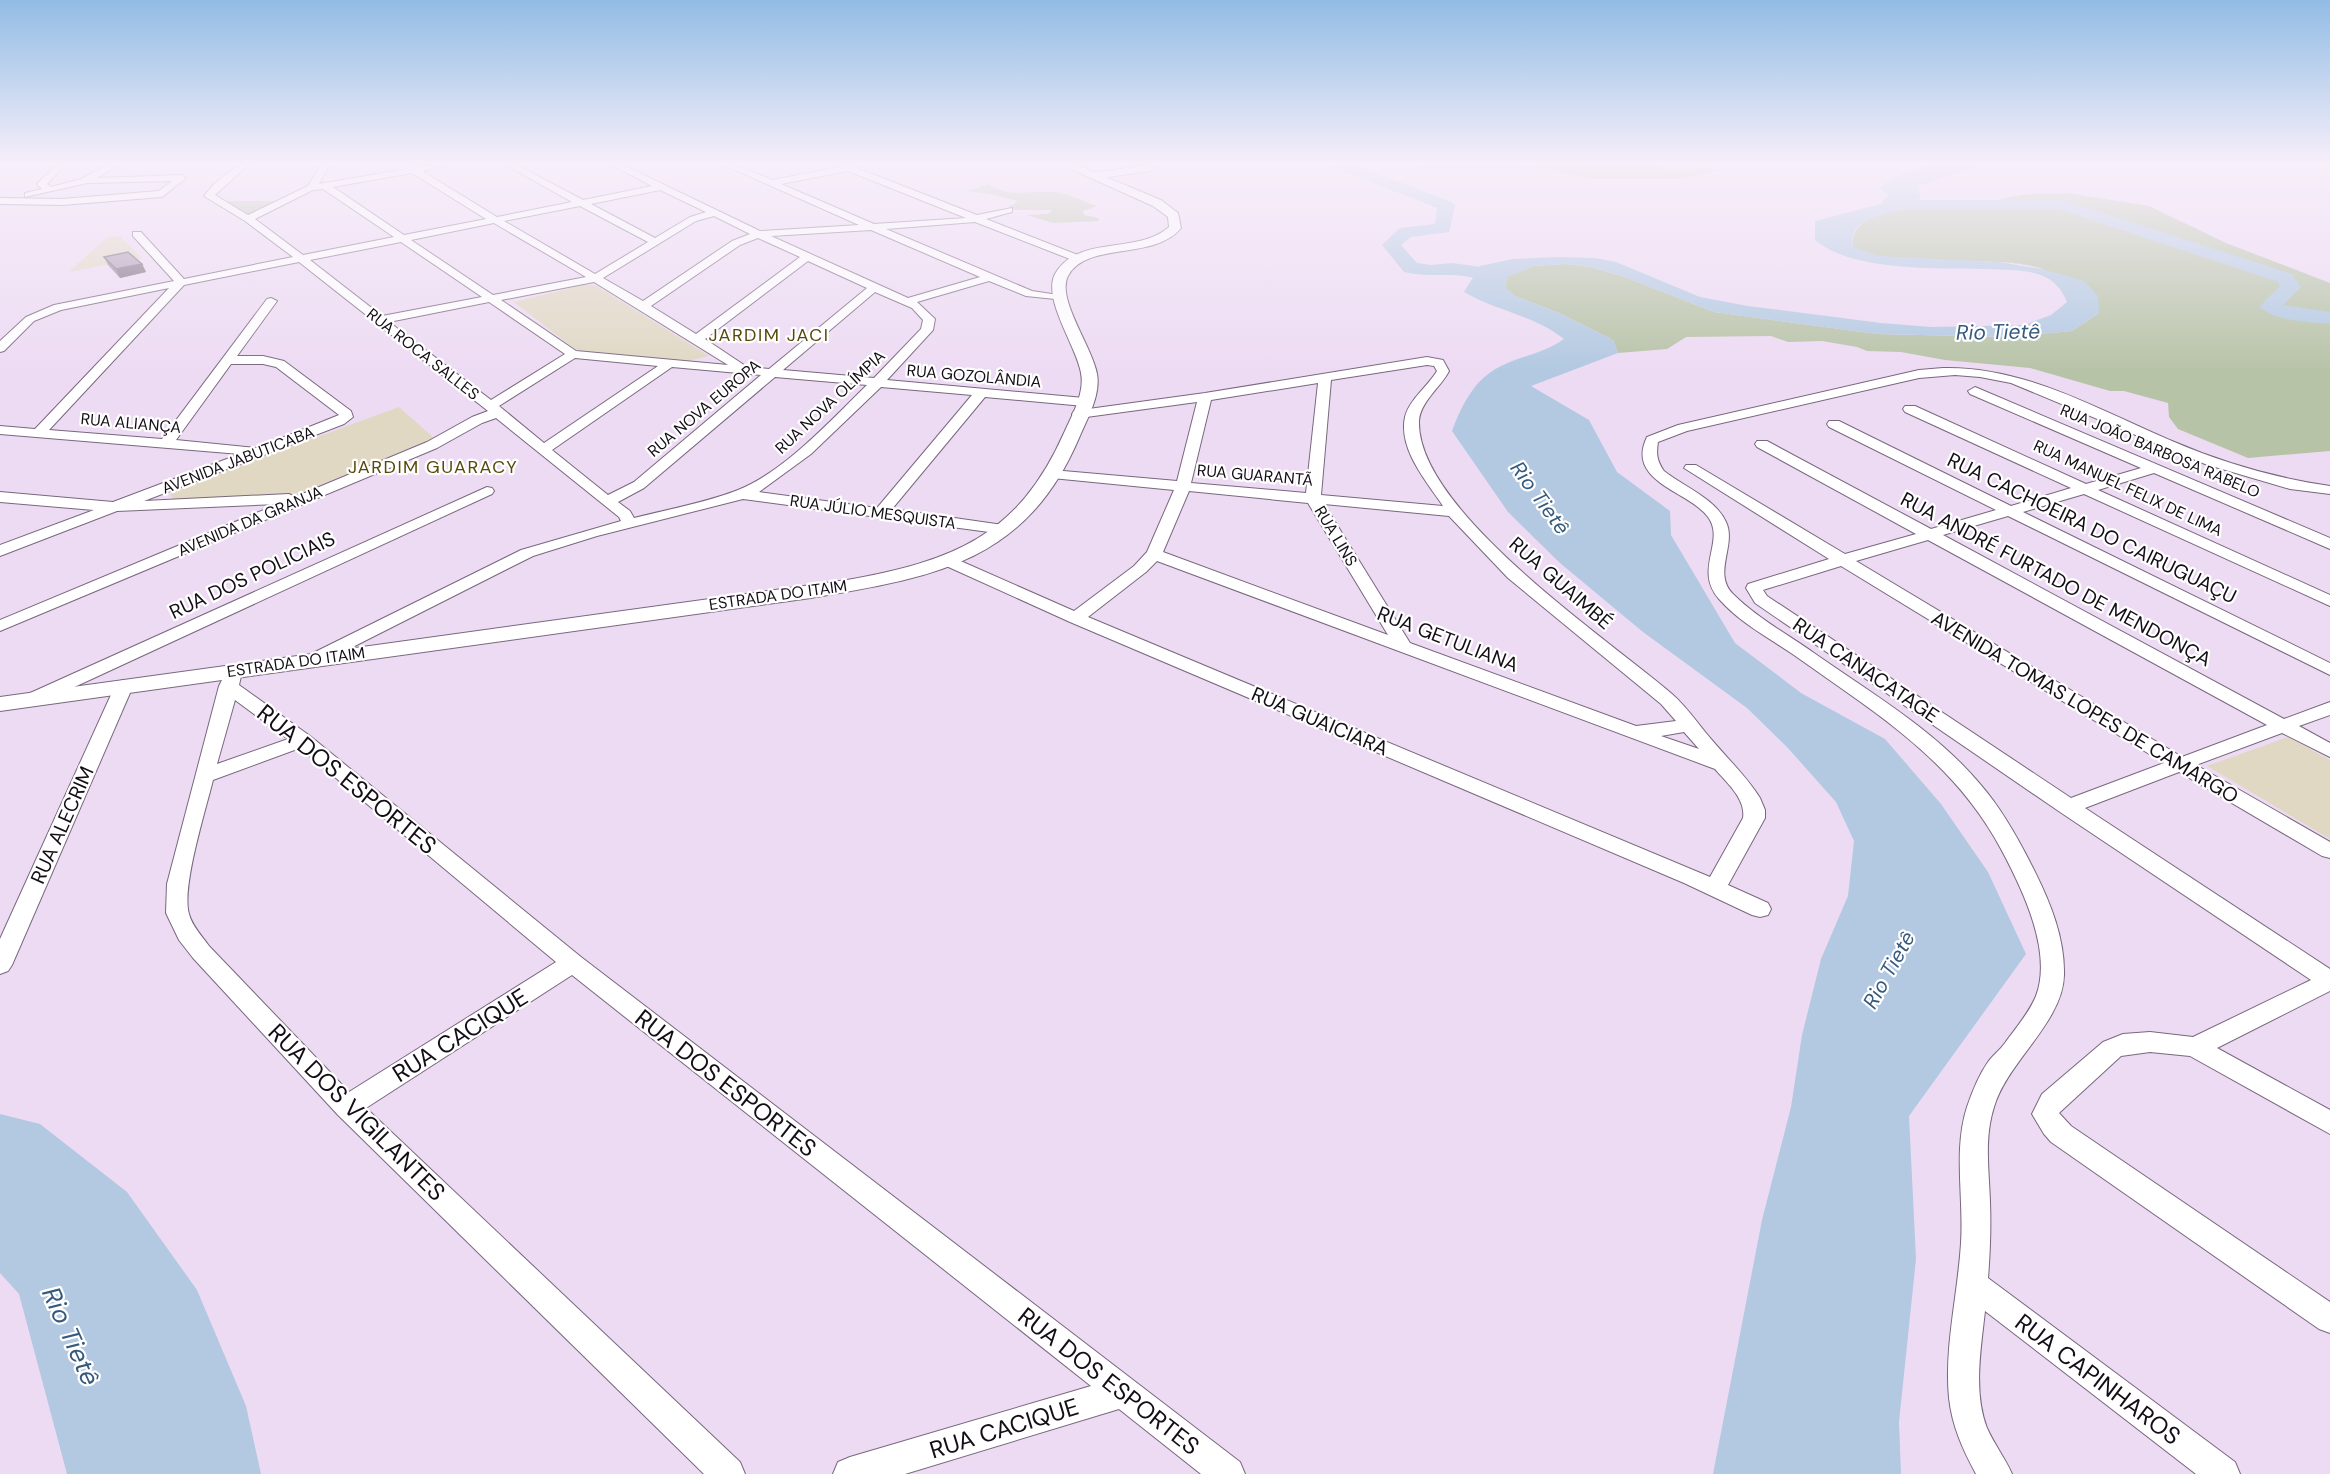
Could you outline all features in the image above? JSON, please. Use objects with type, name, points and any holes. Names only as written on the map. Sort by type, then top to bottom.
[{"type":"street","points":[[137,234],[181,282]]},
{"type":"street","name":"RUA ROCA SALLES","points":[[267,234],[380,320],[625,514],[630,524]]},
{"type":"street","points":[[394,234],[573,354]]},
{"type":"street","points":[[0,348],[30,319],[41,313],[181,282],[427,234]]},
{"type":"street","points":[[517,234],[697,339],[744,370]]},
{"type":"street","points":[[640,234],[656,242]]},
{"type":"street","points":[[380,320],[495,300],[594,279],[669,234]]},
{"type":"street","name":"RUA NOVA OLÍMPIA","points":[[313,660],[527,553],[580,536],[742,494],[776,475],[806,451],[878,383],[917,343],[930,324],[925,313],[906,302],[758,234]]},
{"type":"street","points":[[642,307],[736,243],[762,234]]},
{"type":"street","points":[[891,234],[1037,296],[1061,298],[1060,277],[1079,259],[1159,239],[1168,234]]},
{"type":"street","points":[[1015,234],[1079,259]]},
{"type":"street","points":[[697,339],[808,256]]},
{"type":"street","points":[[906,302],[990,277]]},
{"type":"street","points":[[39,433],[181,282]]},
{"type":"street","name":"RUA NOVA EUROPA","points":[[607,502],[639,485],[874,287]]},
{"type":"street","points":[[150,289],[165,297]]},
{"type":"street","name":"ESTRADA DO ITAIM","points":[[0,704],[124,686],[231,679],[313,660],[811,592],[908,574],[950,562],[969,554],[1005,529],[1030,506],[1052,474],[1090,389],[1090,375],[1061,298]]},
{"type":"street","points":[[166,444],[271,301]]},
{"type":"street","name":"RUA GOZOLÂNDIA","points":[[573,354],[981,393],[1082,408],[1205,397]]},
{"type":"street","name":"AVENIDA DA GRANJA","points":[[0,626],[432,446],[493,410],[573,354]]},
{"type":"street","name":"AVENIDA JABUTICABA","points":[[0,551],[339,421],[346,415],[280,364],[263,360],[227,360]]},
{"type":"street","name":"RUA GUAIMBÉ","points":[[1205,397],[1427,361],[1439,363],[1443,370],[1419,403],[1412,417],[1412,434],[1420,460],[1454,512],[1514,575],[1668,700],[1726,766],[1750,798],[1755,810],[1754,818],[1715,888]]},
{"type":"street","points":[[543,450],[670,363]]},
{"type":"street","points":[[1995,1474],[1975,1440],[1967,1415],[1963,1387],[1973,1284],[1976,1203],[1973,1136],[1980,1108],[1997,1070],[2015,1049],[2048,996],[2054,963],[2047,928],[2012,849],[1986,807],[1951,765],[1912,733],[1766,627],[1721,591],[1714,577],[1722,545],[1722,529],[1718,520],[1711,510],[1657,473],[1650,461],[1648,449],[1652,440],[1662,434],[1683,428],[1919,374],[1956,370],[1986,373],[2016,380],[2187,451],[2251,474],[2301,486],[2330,490]]},
{"type":"street","name":"RUA LINS","points":[[1325,378],[1313,499],[1404,647]]},
{"type":"street","name":"RUA JOÃO BARBOSA RABELO","points":[[1975,391],[2330,544]]},
{"type":"street","points":[[881,513],[981,393]]},
{"type":"street","points":[[1076,618],[1140,569],[1154,554],[1183,487],[1205,397]]},
{"type":"street","name":"RUA MANUEL FELIX DE LIMA","points":[[1910,409],[2330,601]]},
{"type":"street","name":"RUA CACHOEIRA DO CAIRUGUAÇU","points":[[1834,424],[2330,670]]},
{"type":"street","name":"RUA ALIANÇA","points":[[0,430],[258,452]]},
{"type":"street","name":"RUA ANDRÉ FURTADO DE MENDONÇA","points":[[1762,444],[2330,751]]},
{"type":"street","name":"AVENIDA TOMAS LOPES DE CAMARGO","points":[[1691,468],[2181,765],[2330,851]]},
{"type":"street","name":"RUA CANACATAGE","points":[[2156,468],[1761,584],[1754,588],[1761,599],[2067,807],[2330,981]]},
{"type":"street","name":"RUA GUARANTÃ","points":[[1052,474],[1454,512]]},
{"type":"street","name":"RUA DOS POLICIAIS","points":[[35,698],[487,490]]},
{"type":"street","name":"RUA JÚLIO MESQUISTA","points":[[742,494],[1005,529]]},
{"type":"street","points":[[0,497],[114,507],[303,498]]},
{"type":"street","name":"RUA GETULIANA","points":[[1154,554],[1726,766]]},
{"type":"street","name":"RUA GUAICIARA","points":[[950,562],[1076,618],[1692,878],[1760,909]]},
{"type":"street","points":[[1347,626],[1372,623],[1384,615]]},
{"type":"street","name":"RUA DOS ESPORTES","points":[[231,679],[573,963],[1228,1474]]},
{"type":"street","name":"RUA DOS VIGILANTES","points":[[231,679],[204,776],[178,884],[177,913],[187,934],[201,952],[347,1107],[728,1474]]},
{"type":"street","name":"RUA ALECRIM","points":[[0,965],[124,686]]},
{"type":"street","points":[[2067,807],[2330,708]]},
{"type":"street","points":[[1629,731],[1655,732],[1675,729],[1688,723]]},
{"type":"street","points":[[204,776],[303,740]]},
{"type":"street","name":"RUA CACIQUE","points":[[347,1107],[573,963]]},
{"type":"street","points":[[2194,1047],[2281,1007],[2330,981]]},
{"type":"street","points":[[2330,1123],[2194,1047],[2150,1042],[2117,1047],[2050,1102],[2045,1114],[2061,1134],[2330,1319]]},
{"type":"street","name":"RUA CAPINHAROS","points":[[1973,1284],[2223,1474]]},
{"type":"street","name":"RUA CACIQUE","points":[[850,1474],[1123,1392]]},
{"type":"shaded area","points":[[120,236],[142,258],[69,272],[106,238]]},
{"type":"shaded area","points":[[583,285],[595,285],[709,356],[688,361],[576,350],[514,302]]},
{"type":"shaded area","points":[[399,407],[434,438],[301,493],[174,500],[170,495],[178,488]]},
{"type":"shaded area","points":[[2288,737],[2330,760],[2330,839],[2207,766]]},
{"type":"green space","points":[[1855,234],[2207,234],[2330,283],[2330,451],[2248,458],[2178,429],[2169,417],[2168,403],[2124,391],[2110,391],[2030,368],[1945,360],[1901,352],[1867,351],[1822,341],[1788,342],[1771,336],[1686,337],[1667,349],[1618,353],[1613,340],[1561,314],[1515,296],[1505,288],[1507,277],[1533,266],[1566,264],[1590,267],[1625,277],[1714,312],[1877,334],[2006,337],[2072,331],[2099,313],[2061,281],[2040,268],[1994,262],[1894,259],[1872,255],[1853,247]]},
{"type":"water","name":"Rio Tietê","points":[[1815,234],[1855,234],[1853,247],[1879,256],[1999,262],[2042,269],[2084,281],[2098,296],[2099,313],[2072,331],[2006,337],[1877,334],[1714,312],[1625,277],[1590,267],[1566,264],[1534,266],[1507,277],[1505,287],[1515,296],[1561,314],[1613,340],[1618,353],[1531,386],[1589,420],[1617,472],[1670,511],[1671,535],[1735,643],[1801,693],[1885,739],[1941,804],[1988,872],[2026,954],[1909,1116],[1916,1259],[1899,1422],[1901,1474],[1713,1474],[1762,1220],[1791,1107],[1802,1035],[1821,959],[1848,896],[1854,841],[1836,802],[1787,747],[1747,708],[1643,632],[1560,563],[1508,512],[1452,431],[1470,393],[1487,375],[1505,364],[1555,345],[1564,339],[1540,324],[1464,292],[1480,266],[1513,259],[1595,258],[1616,262],[1700,297],[1748,306],[1881,323],[1932,327],[2024,325],[2051,315],[2067,302],[2055,283],[2030,272],[1922,268],[1873,263],[1851,258],[1815,240]]},
{"type":"water","name":"Rio Tietê","points":[[0,1114],[40,1124],[127,1192],[197,1290],[246,1406],[261,1474],[67,1474],[19,1294],[0,1273]]},
{"type":"building","points":[[128,252],[142,264],[116,269],[104,257]]},
{"type":"waterway","points":[[1404,234],[1391,245],[1411,268],[1488,273]]},
{"type":"waterway","points":[[2151,234],[2285,278],[2291,287],[2270,306],[2280,311],[2330,318]]},
{"type":"district","name":"JARDIM JACI","points":[[769,335]]},
{"type":"district","name":"JARDIM GUARACY","points":[[433,467]]}]
